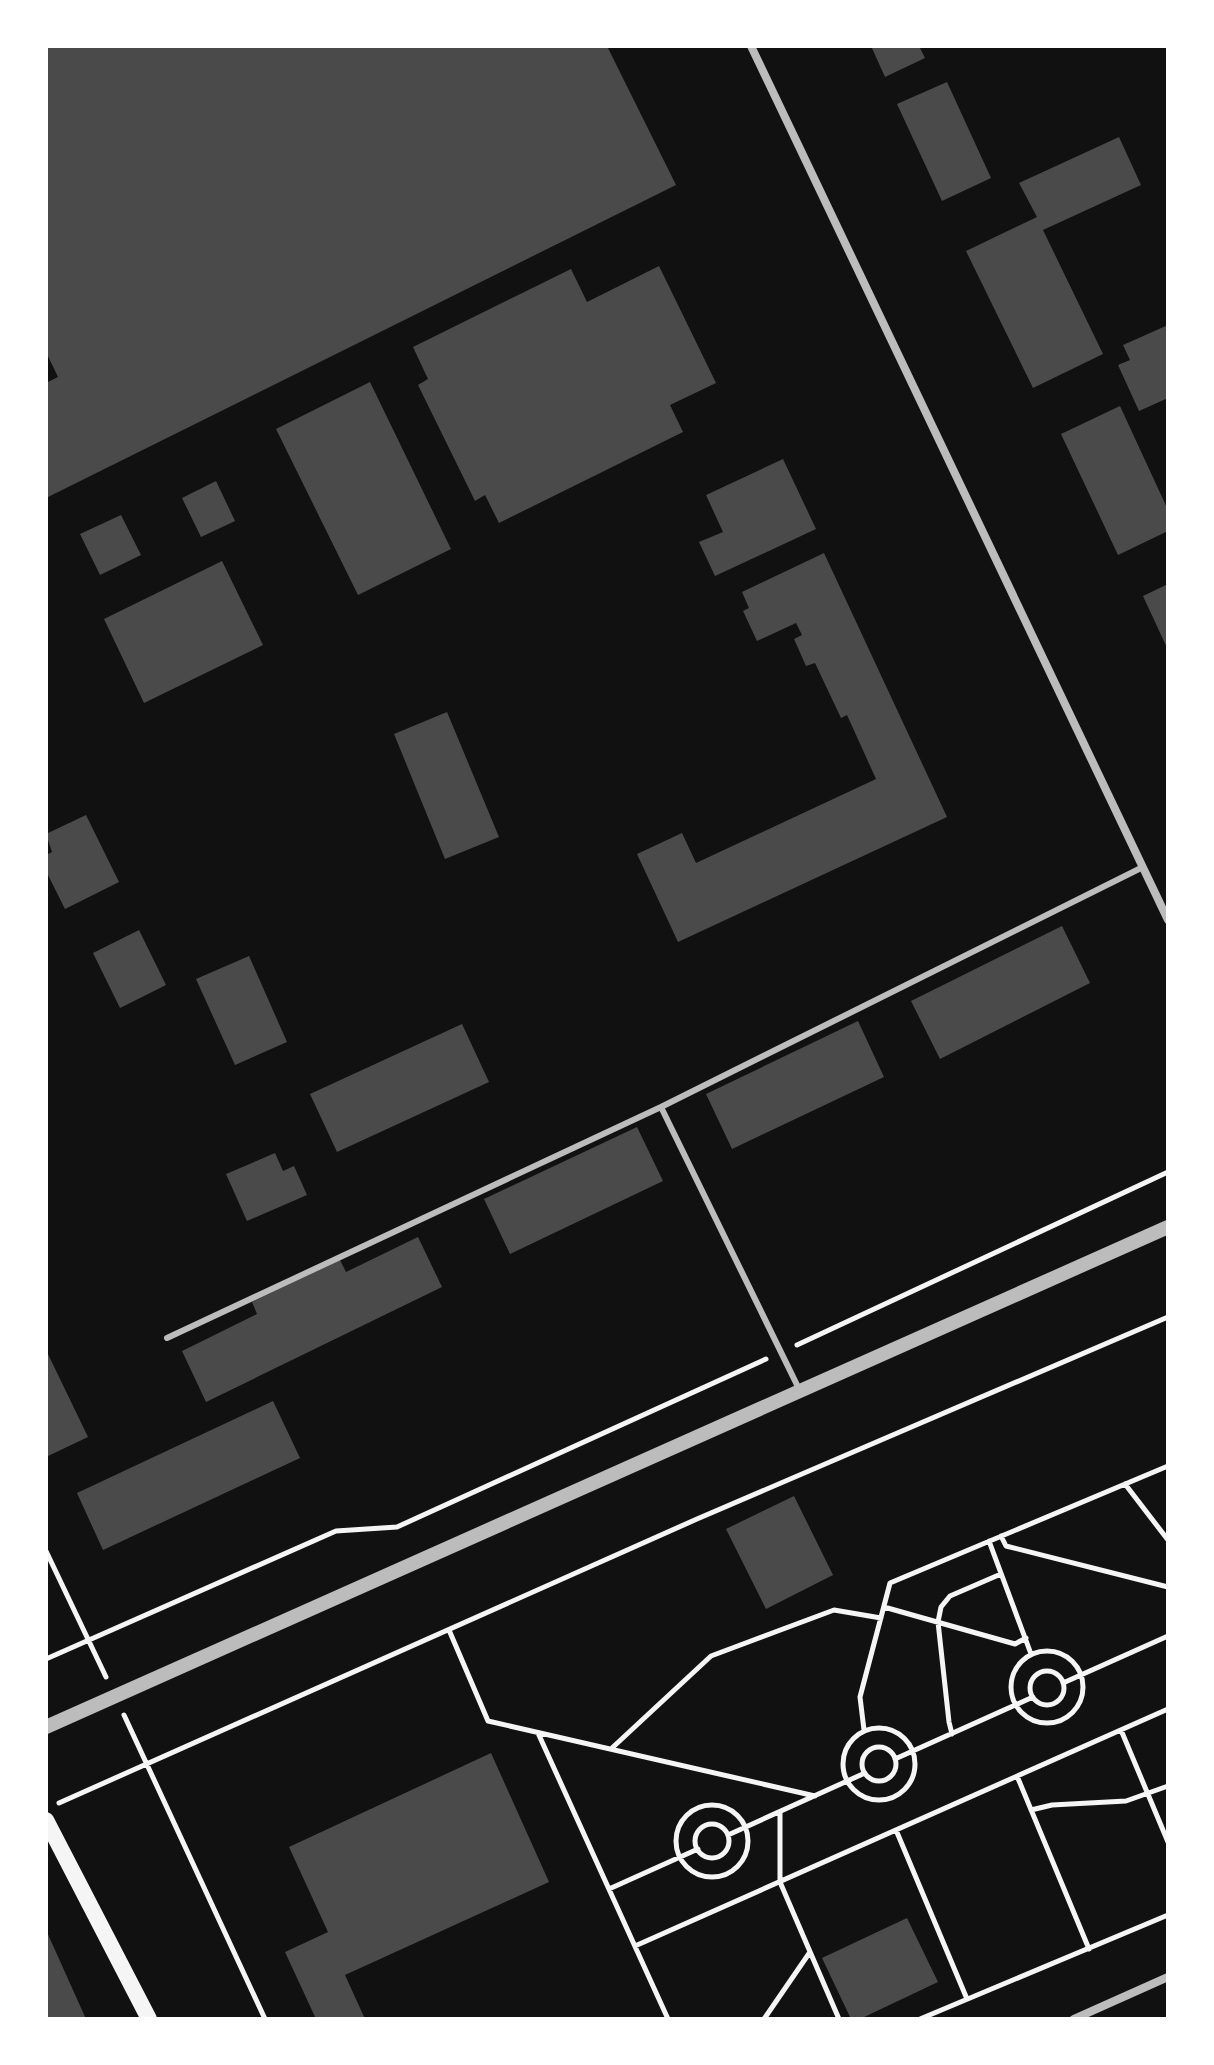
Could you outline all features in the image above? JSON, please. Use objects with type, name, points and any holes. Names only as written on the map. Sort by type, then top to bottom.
[{"type":"main road","points":[[46,1820],[149,2019]]},
{"type":"street","points":[[751,46],[1168,920]]},
{"type":"street","points":[[46,1727],[1168,1227]]},
{"type":"street","points":[[1074,2019],[1168,1977]]},
{"type":"lane","points":[[167,1338],[661,1107],[1143,867]]},
{"type":"lane","points":[[661,1107],[800,1391]]},
{"type":"path","points":[[46,1659],[336,1531],[397,1527],[781,1353],[1168,1172]]},
{"type":"path","points":[[46,1809],[726,1507],[1168,1317]]},
{"type":"path","points":[[864,1730],[860,1697],[890,1583],[1168,1466]]},
{"type":"path","points":[[1125,1484],[1168,1540]]},
{"type":"path","points":[[1001,1536],[1006,1546],[1168,1587]]},
{"type":"path","points":[[989,1541],[1031,1654]]},
{"type":"path","points":[[46,1551],[265,2019]]},
{"type":"path","points":[[952,1734],[938,1622],[941,1607],[950,1596],[1001,1574]]},
{"type":"path","points":[[884,1607],[1015,1644],[1026,1638]]},
{"type":"path","points":[[611,1749],[711,1656],[834,1610],[881,1618]]},
{"type":"path","points":[[449,1630],[488,1721],[815,1796]]},
{"type":"path","points":[[1063,1683],[1168,1636]]},
{"type":"path","points":[[1055,1652],[1075,1664],[1081,1675],[1080,1702],[1062,1721],[1035,1722],[1020,1713],[1011,1694],[1014,1670],[1031,1654],[1055,1652]]},
{"type":"path","points":[[1051,1672],[1063,1683],[1063,1696],[1054,1704],[1042,1705],[1033,1697],[1031,1687],[1040,1673],[1051,1672]]},
{"type":"path","points":[[895,1759],[1033,1697]]},
{"type":"path","points":[[635,1946],[1168,1709]]},
{"type":"path","points":[[884,1727],[893,1730],[902,1735],[914,1751],[914,1773],[910,1783],[894,1797],[873,1800],[853,1790],[847,1781],[842,1762],[844,1752],[855,1735],[864,1730],[884,1727]]},
{"type":"path","points":[[1121,1730],[1168,1842]]},
{"type":"path","points":[[538,1732],[668,2019]]},
{"type":"path","points":[[872,1748],[887,1749],[895,1759],[893,1772],[886,1779],[875,1780],[865,1773],[863,1760],[872,1748]]},
{"type":"path","points":[[728,1835],[865,1773]]},
{"type":"path","points":[[1017,1776],[1089,1949]]},
{"type":"path","points":[[1031,1810],[1052,1805],[1126,1801],[1168,1786]]},
{"type":"path","points":[[720,1805],[731,1809],[740,1816],[746,1827],[748,1848],[744,1859],[727,1874],[705,1876],[694,1872],[679,1857],[676,1833],[680,1822],[697,1807],[720,1805]]},
{"type":"path","points":[[780,1812],[780,1882],[839,2019]]},
{"type":"path","points":[[705,1826],[721,1826],[728,1835],[727,1849],[719,1856],[709,1857],[698,1849],[696,1837],[705,1826]]},
{"type":"path","points":[[896,1830],[968,1999]]},
{"type":"path","points":[[609,1889],[698,1849]]},
{"type":"path","points":[[920,2019],[1168,1915]]},
{"type":"path","points":[[764,2019],[810,1952]]},
{"type":"building","points":[[53,46],[607,46],[676,185],[46,498],[46,383],[58,377],[46,352],[46,49]]},
{"type":"building","points":[[871,46],[919,46],[925,58],[885,77]]},
{"type":"building","points":[[947,82],[991,178],[942,201],[897,104]]},
{"type":"building","points":[[1119,137],[1141,185],[1043,230],[1103,354],[1033,388],[966,251],[1037,217],[1019,183]]},
{"type":"building","points":[[659,266],[716,383],[670,405],[683,432],[499,523],[485,495],[475,501],[418,385],[428,379],[413,347],[571,269],[587,302]]},
{"type":"building","points":[[1168,325],[1168,398],[1139,411],[1118,365],[1130,360],[1123,345]]},
{"type":"building","points":[[370,382],[451,549],[358,595],[276,429]]},
{"type":"building","points":[[1120,406],[1168,510],[1168,531],[1118,555],[1061,434]]},
{"type":"building","points":[[783,459],[816,529],[715,576],[699,542],[723,532],[706,495]]},
{"type":"building","points":[[216,481],[235,521],[201,537],[182,498]]},
{"type":"building","points":[[121,515],[141,555],[100,575],[80,534]]},
{"type":"building","points":[[824,553],[947,817],[678,942],[637,854],[682,833],[696,863],[876,779],[847,715],[841,718],[815,663],[806,666],[794,639],[802,635],[796,623],[757,641],[743,611],[749,608],[742,592]]},
{"type":"building","points":[[222,561],[263,645],[144,703],[104,619]]},
{"type":"building","points":[[1168,584],[1168,650],[1143,596]]},
{"type":"building","points":[[447,712],[499,837],[445,859],[394,734]]},
{"type":"building","points":[[86,815],[119,882],[65,909],[46,871],[46,855],[52,852],[46,834]]},
{"type":"building","points":[[1062,926],[1090,983],[940,1059],[911,1001]]},
{"type":"building","points":[[139,930],[166,985],[120,1008],[93,953]]},
{"type":"building","points":[[249,956],[287,1042],[235,1065],[196,979]]},
{"type":"building","points":[[858,1021],[884,1077],[732,1149],[706,1094]]},
{"type":"building","points":[[462,1024],[489,1082],[337,1152],[310,1094]]},
{"type":"building","points":[[637,1127],[663,1181],[510,1254],[484,1199]]},
{"type":"building","points":[[275,1153],[283,1171],[294,1166],[307,1195],[247,1221],[226,1174]]},
{"type":"building","points":[[418,1237],[442,1287],[206,1402],[182,1351],[257,1314],[252,1302],[340,1260],[346,1272]]},
{"type":"building","points":[[46,1350],[88,1437],[46,1457]]},
{"type":"building","points":[[273,1401],[300,1458],[103,1550],[77,1493]]},
{"type":"building","points":[[794,1496],[833,1575],[766,1609],[726,1529]]},
{"type":"building","points":[[491,1753],[549,1882],[345,1975],[365,2019],[316,2019],[285,1952],[328,1932],[289,1847]]},
{"type":"building","points":[[907,1918],[938,1982],[860,2019],[851,2019],[822,1958]]},
{"type":"building","points":[[46,1930],[86,2019],[46,2019]]}]
